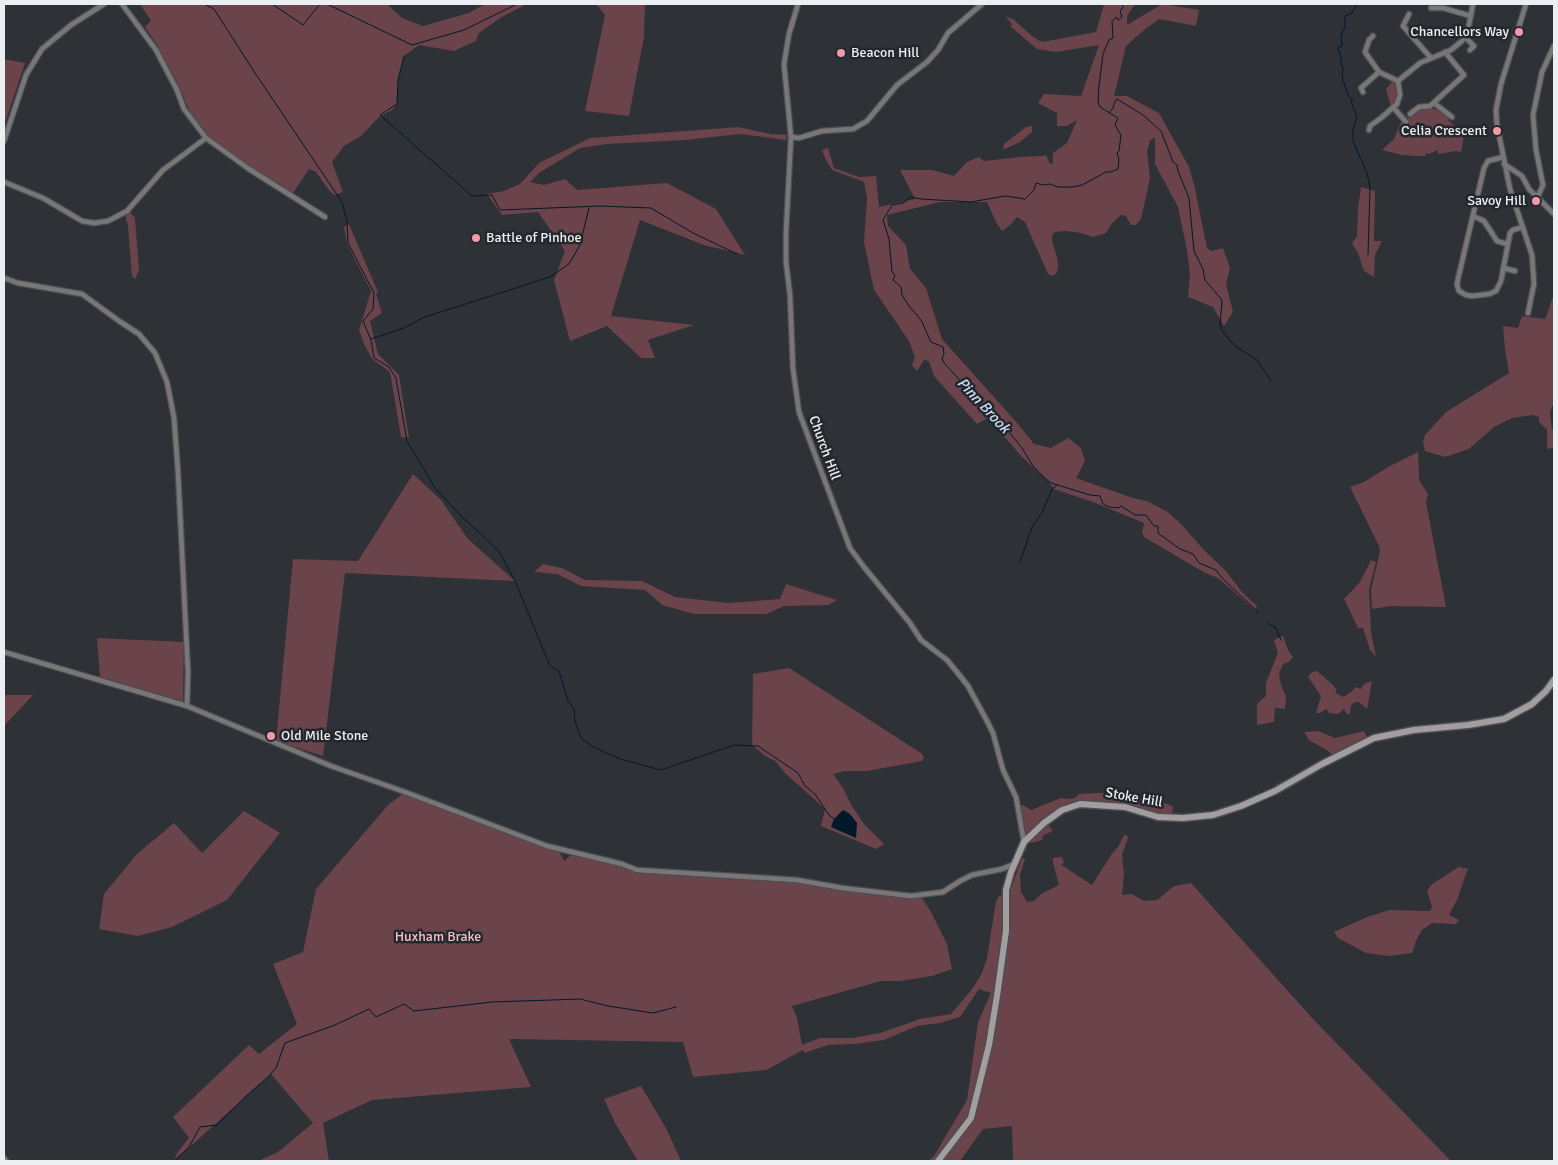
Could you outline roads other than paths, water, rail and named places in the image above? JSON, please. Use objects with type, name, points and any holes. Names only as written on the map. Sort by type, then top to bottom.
[{"type":"street","points":[[4,141],[26,75],[42,48],[71,25],[104,4]]},
{"type":"street","points":[[122,4],[156,50],[177,90],[184,109],[206,138],[249,169],[325,216]]},
{"type":"street","name":"Church Hill","points":[[798,4],[789,34],[784,64],[791,137],[786,262],[790,294],[793,369],[799,412],[850,548],[922,640],[947,660],[957,672],[968,686],[987,721],[993,734],[1003,770],[1016,797],[1024,842]]},
{"type":"street","points":[[791,137],[799,138],[822,131],[853,129],[867,121],[897,85],[927,62],[938,50],[948,33],[982,4]]},
{"type":"street","points":[[1398,81],[1420,63],[1455,47],[1465,37],[1473,4]]},
{"type":"street","points":[[1526,4],[1501,84],[1496,110],[1502,157],[1522,227],[1530,247],[1534,266],[1534,284],[1528,313]]},
{"type":"street","points":[[1431,8],[1471,16]]},
{"type":"street","points":[[1436,16],[1438,8]]},
{"type":"street","points":[[1403,26],[1409,14]]},
{"type":"street","points":[[1397,27],[1403,26]]},
{"type":"street","points":[[1403,26],[1432,58]]},
{"type":"street","points":[[1365,52],[1369,40],[1374,36]]},
{"type":"street","points":[[1465,37],[1476,45],[1470,50]]},
{"type":"street","points":[[1537,198],[1543,185],[1536,150],[1533,115],[1542,72],[1554,46]]},
{"type":"street","points":[[1358,51],[1365,52],[1379,72],[1398,81]]},
{"type":"street","points":[[1445,52],[1468,79]]},
{"type":"street","points":[[1356,84],[1362,90],[1379,72]]},
{"type":"street","points":[[1410,114],[1419,107],[1428,107],[1434,103],[1464,74]]},
{"type":"street","points":[[1369,130],[1370,126],[1397,104],[1400,95],[1398,81]]},
{"type":"street","points":[[1434,103],[1452,117]]},
{"type":"street","points":[[1393,107],[1406,122]]},
{"type":"street","points":[[1382,118],[1386,123]]},
{"type":"street","points":[[4,182],[43,198],[82,221],[94,223],[108,221],[127,211],[163,170],[206,138]]},
{"type":"street","points":[[1502,157],[1492,159],[1486,164],[1458,279],[1458,290],[1472,296],[1494,292],[1500,286],[1507,244],[1511,232],[1522,227]]},
{"type":"street","points":[[1504,164],[1524,178],[1529,189],[1554,214]]},
{"type":"street","points":[[1507,177],[1518,173]]},
{"type":"street","points":[[1473,216],[1484,221],[1497,242],[1507,244]]},
{"type":"street","points":[[1503,268],[1515,271]]},
{"type":"street","points":[[4,278],[18,283],[82,294],[139,334],[155,353],[167,382],[174,418],[188,672],[187,706]]},
{"type":"street","points":[[4,652],[187,706],[330,766],[405,792],[547,846],[622,864],[637,870],[797,880],[842,888],[911,896],[943,892],[972,875],[1008,870]]},
{"type":"street","name":"Stoke Hill","points":[[938,1161],[971,1118],[987,1054],[1006,931],[1008,870],[1015,863],[1024,842],[1044,822],[1062,810],[1080,804],[1125,807],[1164,817],[1213,815],[1229,811],[1275,791],[1322,764],[1374,738],[1414,730],[1468,725],[1504,719],[1532,704],[1546,691],[1554,680]]},
{"type":"water","points":[[843,810],[850,814],[857,823],[856,838],[831,827],[834,819]]},
{"type":"waterway","points":[[204,4],[214,9],[342,202],[347,221],[348,243],[374,293],[373,309],[363,321],[371,340],[374,358],[389,367],[396,378],[407,441],[435,488],[462,517],[499,551],[515,581],[550,666],[559,671],[568,701],[574,709],[575,721],[581,738],[593,747],[620,759],[661,770],[734,745],[758,746],[798,773],[805,786],[815,794],[829,815],[834,819]]},
{"type":"waterway","points":[[272,4],[303,25],[320,4]]},
{"type":"waterway","points":[[327,4],[412,45],[464,30],[517,4]]},
{"type":"waterway","name":"Pinn Brook","points":[[1123,4],[1120,11],[1122,17],[1118,20],[1116,17],[1112,21],[1113,38],[1109,40],[1103,54],[1098,102],[1100,107],[1118,118],[1115,125],[1121,135],[1119,151],[1117,153],[1119,159],[1118,169],[1106,172],[1082,185],[1073,187],[1058,187],[1050,184],[1036,183],[1034,190],[1025,199],[1005,196],[971,202],[911,197],[903,203],[892,205],[883,220],[889,239],[892,272],[895,275],[893,280],[901,287],[902,295],[921,320],[931,342],[943,347],[944,354],[942,359],[945,364],[967,388],[978,404],[1005,427],[1022,448],[1033,466],[1047,480],[1051,483],[1090,495],[1100,496],[1103,504],[1109,507],[1118,508],[1121,506],[1135,515],[1146,515],[1154,526],[1158,526],[1159,534],[1180,549],[1193,554],[1199,563],[1216,570],[1259,613]]},
{"type":"waterway","points":[[1357,4],[1352,13],[1345,16],[1345,27],[1341,35],[1342,46],[1338,48],[1343,68],[1342,76],[1348,95],[1353,100],[1351,101],[1357,117],[1353,129],[1353,141],[1367,173],[1370,188],[1368,255]]},
{"type":"waterway","points":[[404,56],[398,80],[397,104],[380,115],[472,196],[492,195],[500,210],[600,206],[651,208],[693,233],[737,254]]},
{"type":"waterway","points":[[1109,113],[1117,99],[1143,115],[1161,131],[1173,162],[1177,165],[1189,198],[1194,251],[1203,269],[1205,280],[1222,300],[1220,325],[1223,332],[1235,346],[1257,360],[1271,381]]},
{"type":"waterway","points":[[371,339],[404,328],[422,318],[550,277],[569,264],[580,245],[589,208]]},
{"type":"waterway","points":[[1020,562],[1032,527],[1043,511],[1052,489],[1057,485]]},
{"type":"waterway","name":"Pinn Brook","points":[[1268,623],[1276,628],[1281,640]]},
{"type":"waterway","points":[[174,1161],[189,1147],[200,1127],[217,1125],[268,1077],[276,1068],[285,1043],[335,1025],[369,1009],[376,1017],[404,1004],[414,1011],[492,1002],[580,999],[608,1006],[653,1013],[676,1007]]},
{"type":"place","name":"Chancellors Way","points":[[1519,32]]},
{"type":"place","name":"Beacon Hill","points":[[841,53]]},
{"type":"place","name":"Celia Crescent","points":[[1497,131]]},
{"type":"place","name":"Savoy Hill","points":[[1536,201]]},
{"type":"place","name":"Battle of Pinhoe","points":[[476,238]]},
{"type":"place","name":"Old Mile Stone","points":[[271,736]]},
{"type":"park label","name":"Huxham Brake","points":[[438,937]]}]
